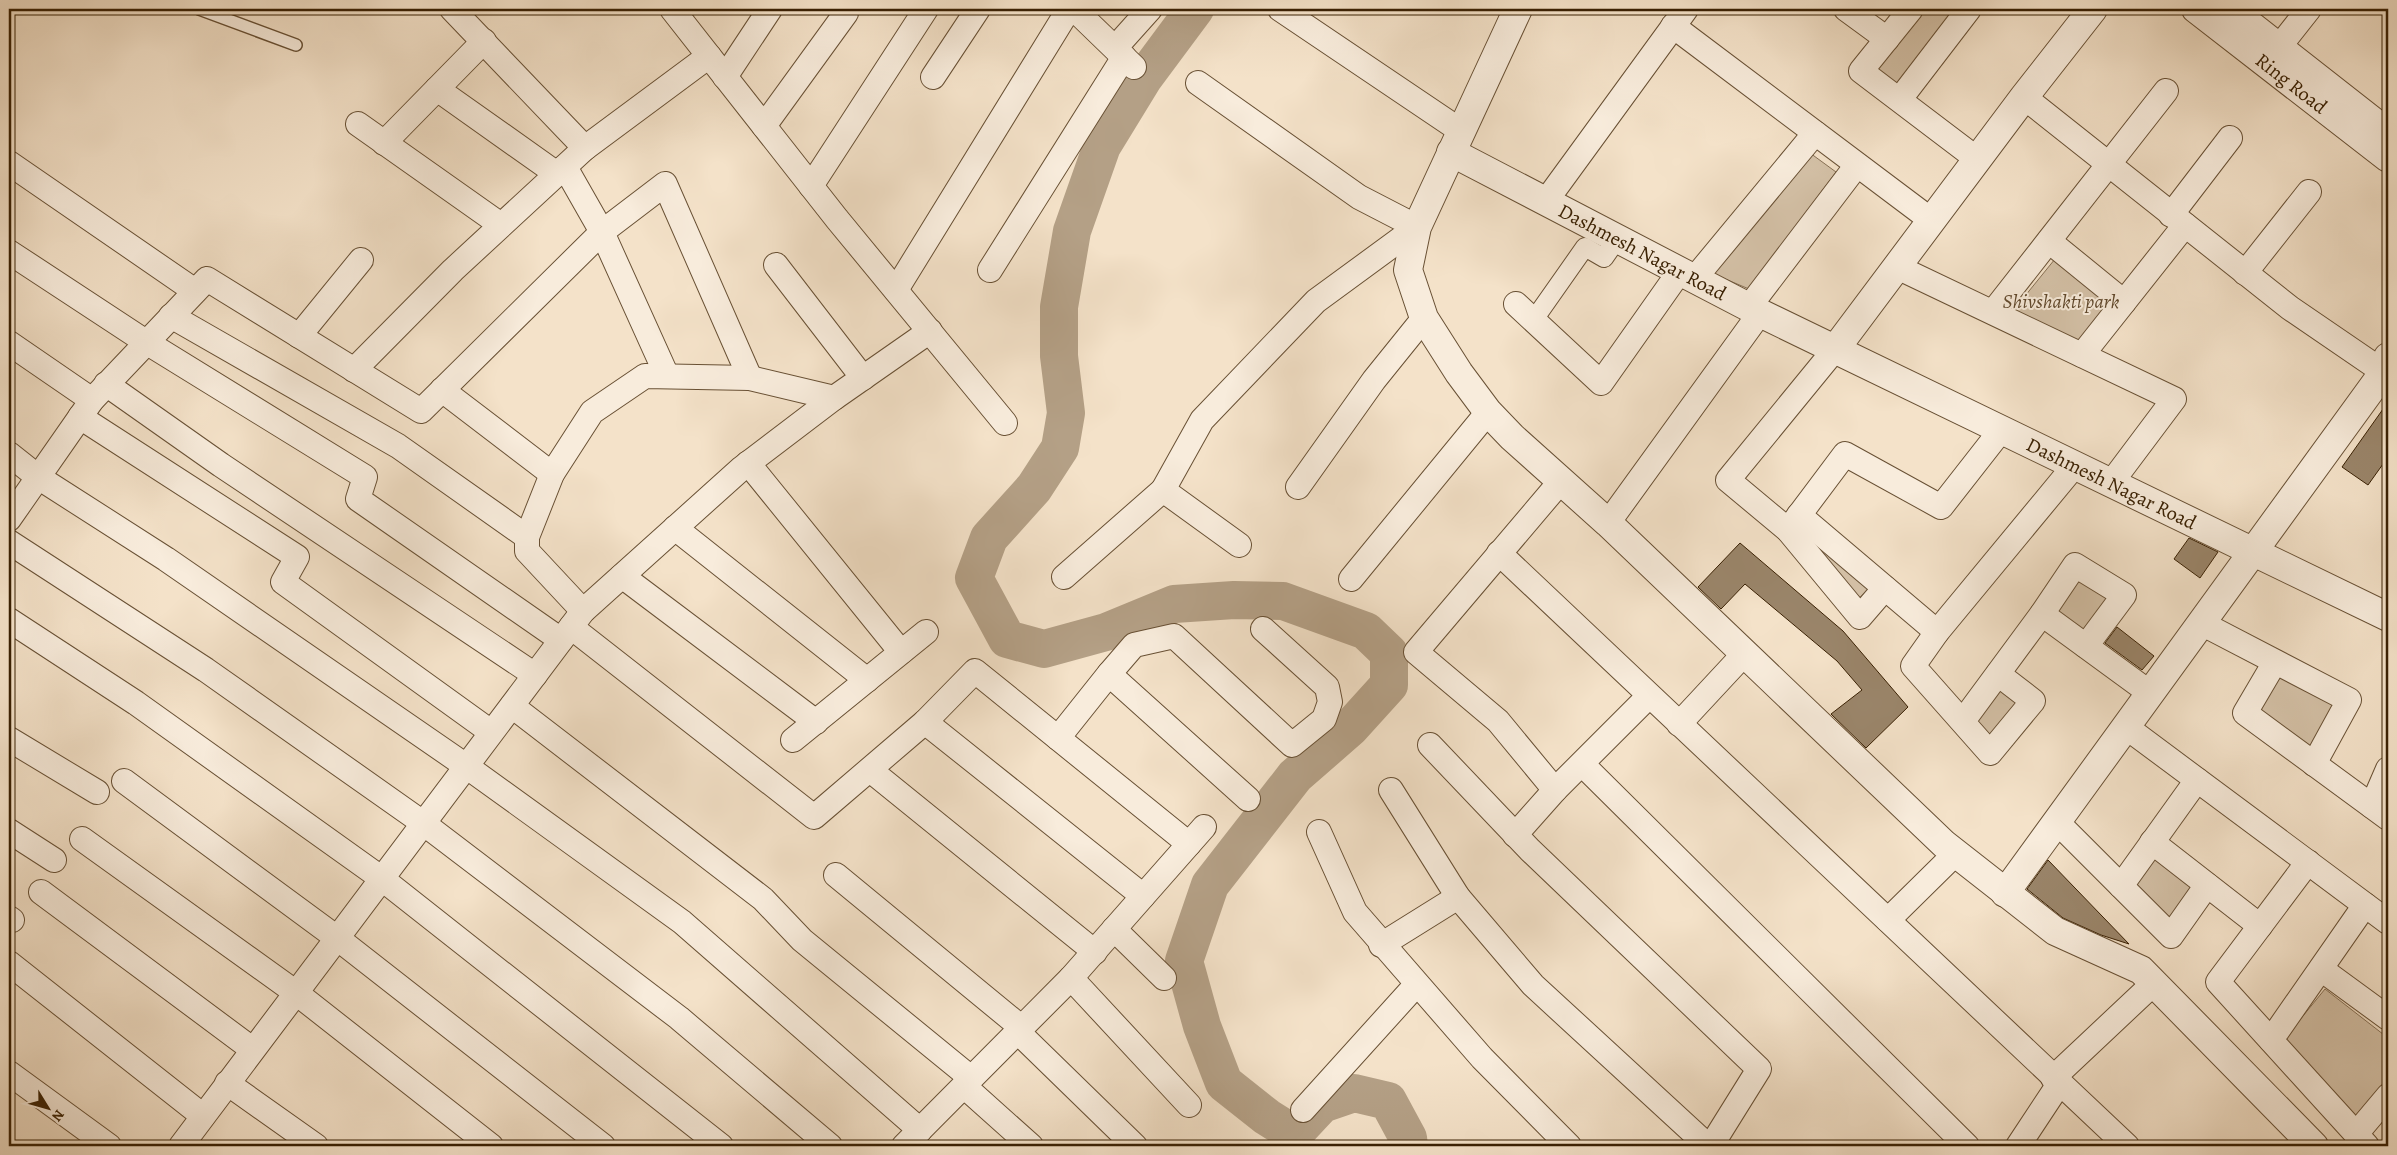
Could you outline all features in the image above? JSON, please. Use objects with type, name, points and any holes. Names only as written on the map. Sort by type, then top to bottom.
[{"type":"street","points":[[452,9],[585,148]]},
{"type":"street","points":[[672,9],[811,186],[1005,423]]},
{"type":"street","points":[[725,77],[770,9]]},
{"type":"street","points":[[811,186],[926,9]]},
{"type":"street","points":[[933,77],[978,9]]},
{"type":"street","points":[[896,290],[1069,9]]},
{"type":"street","points":[[1074,9],[1124,57]]},
{"type":"street","points":[[990,270],[1124,57],[1150,9]]},
{"type":"street","points":[[1280,9],[1456,141]]},
{"type":"street","points":[[1518,9],[1417,227],[1408,270],[1424,318],[1459,373],[1488,412],[1608,523],[1956,853],[2055,931],[2141,970],[2314,1146]]},
{"type":"street","points":[[1846,9],[1887,39]]},
{"type":"street","points":[[1911,9],[1861,71],[1977,160]]},
{"type":"street","points":[[1900,100],[1969,9]]},
{"type":"street","points":[[1938,632],[1885,588],[1794,522],[1728,480],[1836,348],[1931,220],[2094,9]]},
{"type":"street","name":"Ring Road","points":[[2196,9],[2388,158]]},
{"type":"street","name":"Ring Road","points":[[2230,9],[2388,133]]},
{"type":"street","points":[[2279,47],[2309,9]]},
{"type":"street","points":[[764,126],[846,13]]},
{"type":"street","points":[[1546,201],[1679,17],[1816,133],[1931,220]]},
{"type":"street","points":[[384,143],[484,41]]},
{"type":"street","points":[[354,370],[453,270],[585,148],[708,56]]},
{"type":"street","points":[[1198,83],[1359,197],[1417,227]]},
{"type":"street","points":[[437,90],[561,170],[602,232],[667,376]]},
{"type":"street","points":[[1993,312],[2166,91]]},
{"type":"street","points":[[2005,893],[2386,369],[2290,308],[2024,98]]},
{"type":"street","points":[[358,124],[501,226]]},
{"type":"street","points":[[1516,304],[1601,383],[1687,275],[1816,133]]},
{"type":"street","points":[[2082,355],[2124,302],[2230,138]]},
{"type":"street","name":"Dashmesh Nagar Road","points":[[1456,141],[1546,201],[1755,310],[2388,617]]},
{"type":"street","points":[[9,163],[195,291]]},
{"type":"street","points":[[1608,523],[1857,165]]},
{"type":"street","points":[[9,519],[92,400],[206,279],[421,411],[602,232],[665,184],[750,378]]},
{"type":"street","points":[[2245,273],[2309,192]]},
{"type":"street","points":[[1064,577],[1163,490],[1202,420],[1316,301],[1417,227]]},
{"type":"street","points":[[1533,321],[1585,247],[1604,258],[1618,238]]},
{"type":"street","points":[[2049,241],[2124,302]]},
{"type":"street","points":[[9,252],[146,342],[365,477],[358,498],[572,626],[814,816],[870,770],[976,672],[1058,738],[1197,835],[1095,952],[968,1082],[917,1139],[682,922],[466,766],[166,559],[38,477],[9,454]]},
{"type":"street","points":[[299,336],[361,260]]},
{"type":"street","points":[[776,265],[863,378]]},
{"type":"street","points":[[1896,267],[2174,398],[2111,483]]},
{"type":"street","points":[[171,316],[398,446],[527,537]]},
{"type":"street","points":[[1298,487],[1374,380],[1424,318]]},
{"type":"street","points":[[182,1146],[252,1049],[572,626],[622,576],[748,463],[834,398],[930,330]]},
{"type":"street","points":[[9,343],[92,400],[297,557],[283,582],[491,732]]},
{"type":"street","points":[[572,626],[527,551],[527,537],[552,474],[592,412],[645,376],[750,378],[834,398]]},
{"type":"street","points":[[442,390],[552,474]]},
{"type":"street","points":[[92,400],[229,470],[535,675]]},
{"type":"street","points":[[1351,579],[1488,412]]},
{"type":"street","points":[[1794,522],[1845,454],[1941,507],[2002,430]]},
{"type":"street","points":[[748,463],[901,652]]},
{"type":"street","points":[[1998,674],[2033,701],[1990,753],[1913,666],[1938,632],[2075,465]]},
{"type":"street","points":[[1555,790],[1498,721],[1416,652],[1561,480]]},
{"type":"street","points":[[1163,490],[1239,544]]},
{"type":"street","points":[[1794,522],[1860,616],[1885,588]]},
{"type":"street","points":[[676,528],[868,680]]},
{"type":"street","points":[[9,542],[206,670],[423,823],[679,1018],[830,1146]]},
{"type":"street","points":[[1499,553],[2127,1146]]},
{"type":"street","points":[[1963,721],[2042,614],[2075,565],[2124,595],[2086,646]]},
{"type":"street","points":[[622,576],[816,722]]},
{"type":"street","points":[[2042,614],[2150,693]]},
{"type":"street","points":[[9,620],[136,703],[382,878],[721,1146]]},
{"type":"street","points":[[2201,623],[2349,700],[2314,764]]},
{"type":"street","points":[[1058,738],[1134,645],[1174,636],[1292,745],[1324,719],[1330,702],[1327,687],[1263,629]]},
{"type":"street","points":[[793,740],[926,632]]},
{"type":"street","points":[[1679,724],[1745,653]]},
{"type":"street","points":[[2275,662],[2245,713],[2380,812],[2388,769]]},
{"type":"street","points":[[1109,674],[1248,799]]},
{"type":"street","points":[[1515,835],[1555,790],[1649,696]]},
{"type":"street","points":[[512,706],[763,899],[802,940],[968,1082],[1031,1146]]},
{"type":"street","points":[[924,722],[1144,896]]},
{"type":"street","points":[[2126,727],[2388,922]]},
{"type":"street","points":[[9,739],[97,792]]},
{"type":"street","points":[[1391,790],[1458,897],[1533,985],[1709,1146],[1759,1069],[1515,835],[1430,745]]},
{"type":"street","points":[[1582,764],[1967,1146]]},
{"type":"street","points":[[870,770],[1095,952]]},
{"type":"street","points":[[2121,886],[2197,780]]},
{"type":"street","points":[[124,781],[337,938],[603,1146]]},
{"type":"street","points":[[2057,822],[2171,936],[2207,885]]},
{"type":"street","points":[[9,831],[54,860]]},
{"type":"street","points":[[1319,832],[1355,912],[1381,945],[1482,1058],[1569,1146]]},
{"type":"street","points":[[82,839],[295,992],[491,1146]]},
{"type":"street","points":[[2152,842],[2260,926]]},
{"type":"street","points":[[1888,920],[1956,853]]},
{"type":"street","points":[[2308,862],[2218,982],[2362,1140],[2388,1096]]},
{"type":"street","points":[[836,875],[1020,1030],[1135,1146]]},
{"type":"street","points":[[41,892],[252,1049]]},
{"type":"street","points":[[1381,945],[1458,897]]},
{"type":"street","points":[[2271,1040],[2366,905]]},
{"type":"street","points":[[1114,929],[1164,978]]},
{"type":"street","points":[[9,963],[203,1116]]},
{"type":"street","points":[[2321,969],[2388,1018]]},
{"type":"street","points":[[1071,978],[1189,1105]]},
{"type":"street","points":[[2018,1146],[2056,1081],[2154,983]]},
{"type":"street","points":[[1303,1110],[1416,985]]},
{"type":"street","points":[[9,1073],[110,1146]]},
{"type":"street","points":[[227,1083],[316,1146]]},
{"type":"lane","points":[[199,9],[296,45]]},
{"type":"green space","points":[[1918,9],[1962,9],[1901,88],[1873,67]]},
{"type":"green space","points":[[1810,153],[1836,172],[1749,289],[1711,273]]},
{"type":"green space","name":"Shivshakti park","points":[[2055,259],[2113,304],[2081,342],[2012,312]]},
{"type":"green space","points":[[1801,523],[1873,585],[1854,603]]},
{"type":"green space","points":[[2078,575],[2113,597],[2082,638],[2049,614]]},
{"type":"green space","points":[[2277,671],[2336,703],[2311,755],[2254,709]]},
{"type":"green space","points":[[1996,682],[2021,701],[1992,740],[1970,716]]},
{"type":"green space","points":[[2155,852],[2196,891],[2172,924],[2130,885]]},
{"type":"green space","points":[[2325,989],[2388,1038],[2388,1092],[2353,1118],[2285,1038]]},
{"type":"building","points":[[2388,402],[2388,457],[2368,485],[2342,467]]},
{"type":"building","points":[[2189,538],[2218,552],[2200,578],[2174,559]]},
{"type":"building","points":[[1740,543],[1843,631],[1908,707],[1866,748],[1831,714],[1862,690],[1837,661],[1745,584],[1721,609],[1698,587]]},
{"type":"building","points":[[2117,627],[2154,656],[2142,670],[2105,643]]},
{"type":"building","points":[[2048,860],[2129,944],[2101,935],[2063,918],[2027,889]]},
{"type":"waterway","points":[[1195,9],[1143,79],[1102,146],[1072,231],[1059,307],[1059,356],[1066,413],[1060,448],[1034,488],[989,538],[974,578],[1007,639],[1044,649],[1106,632],[1174,604],[1234,600],[1283,601],[1366,631],[1389,653],[1389,685],[1350,728],[1295,776],[1210,885],[1184,961],[1202,1026],[1224,1083],[1267,1117],[1294,1134],[1322,1104],[1354,1093],[1388,1101],[1408,1138],[1409,1146]]}]
